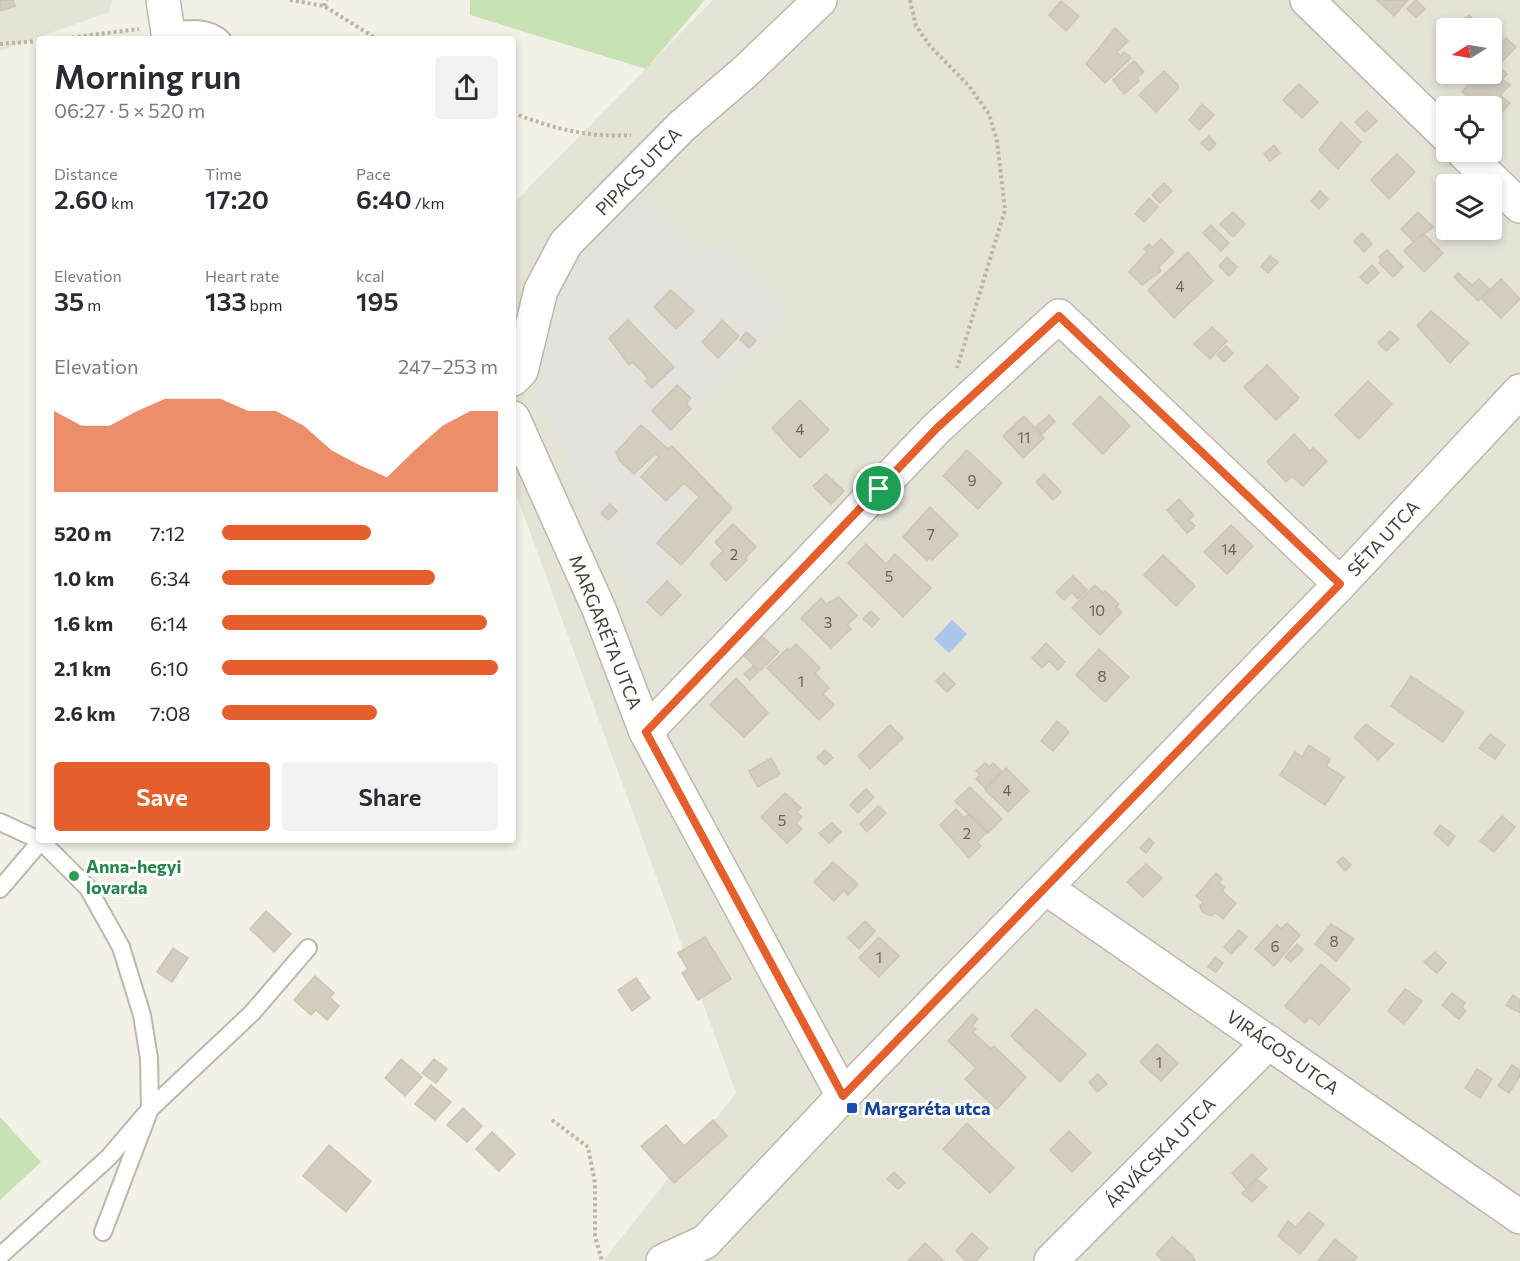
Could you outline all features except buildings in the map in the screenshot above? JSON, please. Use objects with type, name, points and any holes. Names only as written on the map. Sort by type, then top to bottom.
[{"type":"street","name":"PIPACS UTCA","points":[[516,376],[520,371],[541,290],[566,243],[629,182],[681,126],[746,71],[820,0]]},
{"type":"street","points":[[1307,0],[1436,125]]},
{"type":"street","points":[[1474,162],[1520,206]]},
{"type":"street","points":[[646,732],[937,428],[1059,316],[1340,584]]},
{"type":"street","name":"SÉTA UTCA","points":[[697,1252],[843,1096],[1340,584],[1520,391]]},
{"type":"street","name":"MARGARÉTA UTCA","points":[[516,425],[599,609],[646,732],[843,1096]]},
{"type":"street","name":"VIRÁGOS UTCA","points":[[1046,888],[1520,1218]]},
{"type":"street","name":"ÁRVÁCSKA UTCA","points":[[1051,1261],[1269,1042]]},
{"type":"street","points":[[663,1261],[697,1252]]},
{"type":"lane","points":[[166,23],[216,33],[219,36]]},
{"type":"lane","points":[[0,822],[36,838]]},
{"type":"lane","points":[[0,889],[38,843]]},
{"type":"lane","points":[[43,843],[88,888],[121,947],[142,1015],[149,1058],[150,1109],[104,1232]]},
{"type":"lane","points":[[0,1256],[109,1156],[150,1109],[252,1013],[308,948]]},
{"type":"path","points":[[290,0],[324,6],[371,36]]},
{"type":"path","points":[[324,6],[327,0]]},
{"type":"path","points":[[910,0],[916,26],[930,46],[969,86],[989,114],[998,141],[1005,210],[956,373]]},
{"type":"path","points":[[85,36],[136,30],[166,23]]},
{"type":"path","points":[[0,44],[36,41]]},
{"type":"path","points":[[516,114],[556,130],[606,137],[635,135]]},
{"type":"path","points":[[552,1120],[588,1147],[595,1184],[595,1236],[602,1261]]},
{"type":"shaded area","points":[[0,0],[112,0],[109,12],[42,36],[36,36],[36,38],[0,51]]},
{"type":"shaded area","points":[[713,0],[1520,0],[1520,1261],[603,1261],[736,1093],[516,494],[516,201]]},
{"type":"shaded area","points":[[637,197],[694,255],[726,243],[786,312],[666,440],[732,508],[641,607],[536,392],[550,298]]},
{"type":"green space","points":[[470,0],[705,0],[646,69],[470,15]]},
{"type":"green space","points":[[0,1117],[41,1162],[0,1200]]},
{"type":"water","points":[[952,620],[967,634],[949,653],[934,639]]},
{"type":"place","name":"Anna-hegyi lovarda","points":[[74,876]]},
{"type":"place","name":"Margaréta utca","points":[[852,1108]]},
{"type":"route","points":[[1059,316],[1071,324],[1340,584],[843,1096],[646,732],[879,489],[937,428],[1059,316]]}]
